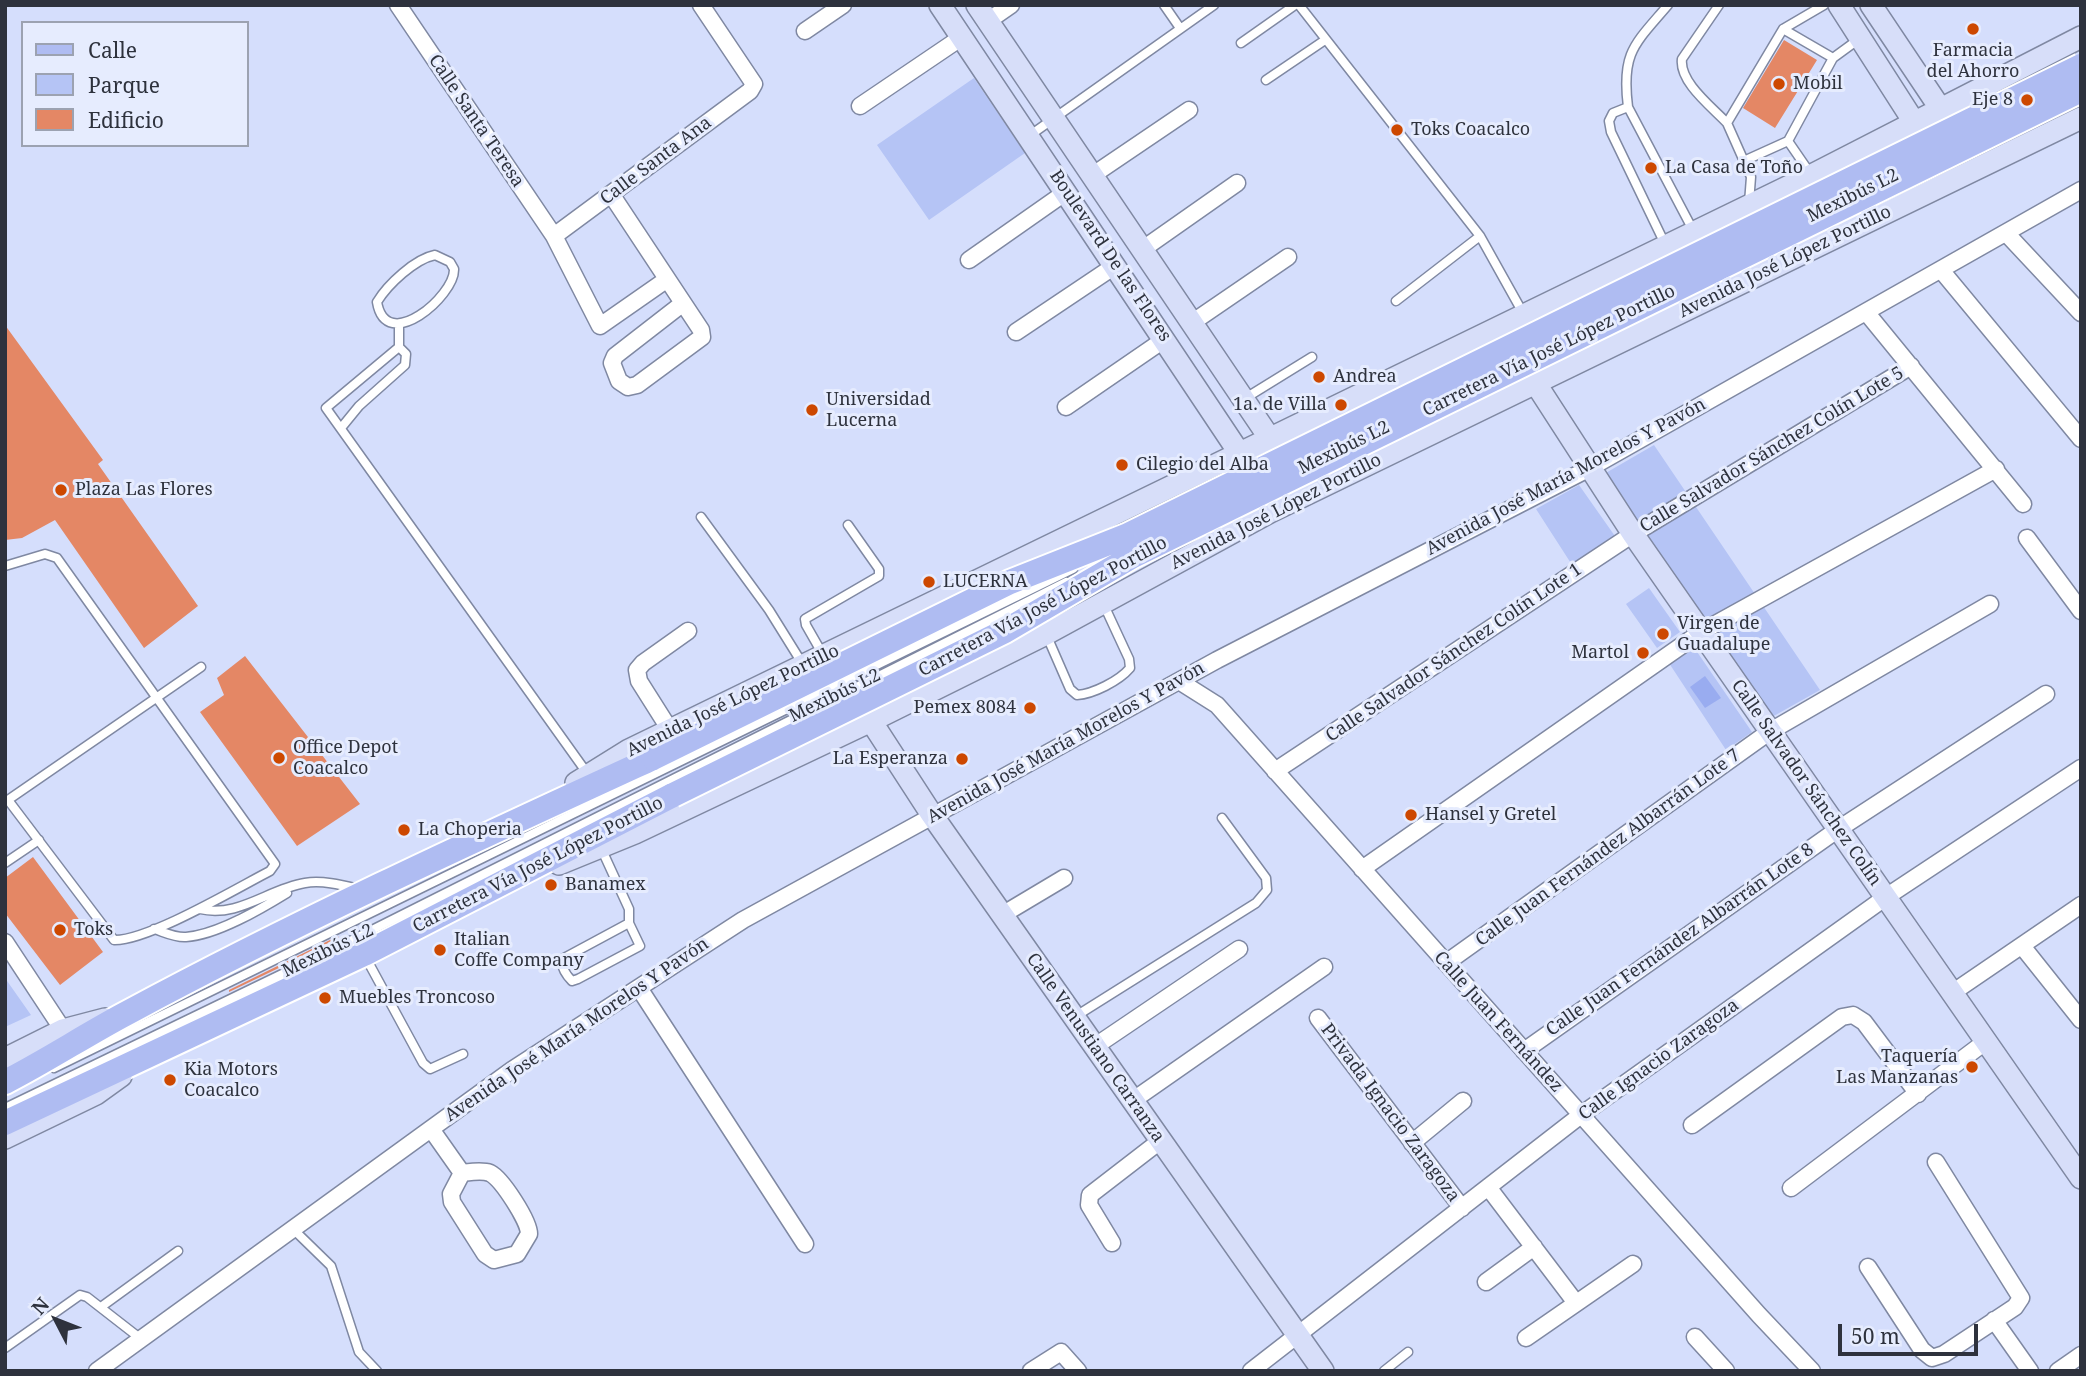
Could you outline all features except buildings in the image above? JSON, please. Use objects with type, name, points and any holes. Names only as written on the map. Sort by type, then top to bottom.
[{"type":"main road","name":"Boulevard De las Flores","points":[[940,5],[1240,454],[1270,512]]},
{"type":"main road","points":[[1839,5],[1862,37],[1951,180]]},
{"type":"main road","points":[[1871,5],[1977,166]]},
{"type":"main road","name":"Boulevard De las Flores","points":[[982,13],[1193,322],[1306,495]]},
{"type":"main road","name":"Avenida José López Portillo","points":[[484,836],[629,750],[1694,233],[1942,110],[2081,37]]},
{"type":"main road","name":"Carretera Vía José López Portillo","points":[[5,1082],[71,1048],[127,1013],[369,891],[653,758],[1010,582],[1126,536],[2081,66]]},
{"type":"main road","name":"Carretera Vía José López Portillo","points":[[5,1123],[364,954],[673,795],[1005,631],[1133,556],[2081,90]]},
{"type":"main road","name":"Avenida José López Portillo","points":[[470,900],[601,848],[871,721],[1046,634],[1270,512],[1977,166],[2081,118]]},
{"type":"main road","name":"Calle Salvador Sánchez Colín","points":[[1536,384],[1588,469],[2081,1178]]},
{"type":"main road","name":"Calle Venustiano Carranza","points":[[871,721],[932,816],[1323,1371]]},
{"type":"main road","points":[[5,1059],[63,1030],[127,1013]]},
{"type":"main road","points":[[5,1138],[96,1094],[150,1055]]},
{"type":"street","name":"Calle Santa Teresa","points":[[398,5],[554,236],[600,326],[620,350]]},
{"type":"street","name":"Calle Santa Ana","points":[[554,236],[750,91],[754,84],[701,5]]},
{"type":"street","points":[[805,31],[843,5]]},
{"type":"street","points":[[982,13],[1011,5]]},
{"type":"street","points":[[860,106],[962,37]]},
{"type":"street","points":[[1093,175],[1189,110]]},
{"type":"street","points":[[1143,249],[1237,183]]},
{"type":"street","name":"Avenida José María Morelos Y Pavón","points":[[97,1371],[512,1070],[743,920],[1179,681],[1588,469],[2081,190]]},
{"type":"street","points":[[969,260],[1066,192]]},
{"type":"street","points":[[611,194],[701,330],[698,342],[636,386],[628,387],[613,371],[612,363],[620,350],[682,304]]},
{"type":"street","points":[[2006,233],[2081,313]]},
{"type":"street","points":[[1193,322],[1288,257]]},
{"type":"street","points":[[1016,332],[1116,265]]},
{"type":"street","points":[[1941,270],[2081,439]]},
{"type":"street","points":[[600,326],[666,280]]},
{"type":"street","points":[[1867,312],[2023,504]]},
{"type":"street","points":[[1066,408],[1165,339]]},
{"type":"street","name":"Calle Salvador Sánchez Colín Lote 5","points":[[1633,534],[1911,366]]},
{"type":"street","points":[[1362,869],[1701,632],[1996,469]]},
{"type":"street","name":"Calle Salvador Sánchez Colín Lote 1","points":[[1275,771],[1633,534]]},
{"type":"street","points":[[2027,538],[2081,611]]},
{"type":"street","name":"Calle Juan Fernández Albarrán Lote 7","points":[[1446,963],[1769,732],[1990,604]]},
{"type":"street","points":[[670,730],[639,681],[637,670],[688,631]]},
{"type":"street","name":"Calle Juan Fernández","points":[[1179,681],[1217,705],[1812,1371]]},
{"type":"street","name":"Calle Juan Fernández Albarrán Lote 8","points":[[1524,1051],[1837,830],[2046,694]]},
{"type":"street","name":"Calle Ignacio Zaragoza","points":[[1251,1371],[1581,1115],[1886,897],[2081,768]]},
{"type":"street","points":[[1002,915],[1064,878]]},
{"type":"street","points":[[1952,993],[2081,905]]},
{"type":"street","points":[[5,942],[63,1030]]},
{"type":"street","points":[[2022,946],[2081,1020]]},
{"type":"street","points":[[1094,1047],[1239,949]]},
{"type":"street","points":[[1132,1101],[1324,967]]},
{"type":"street","points":[[639,988],[805,1244]]},
{"type":"street","points":[[1692,1125],[1842,1017],[1853,1015],[1864,1022],[1918,1094]]},
{"type":"street","name":"Privada Ignacio Zaragoza","points":[[1318,1018],[1462,1208]]},
{"type":"street","points":[[1791,1188],[1985,1042]]},
{"type":"street","points":[[1412,1143],[1463,1101]]},
{"type":"street","points":[[431,1129],[462,1173]]},
{"type":"street","points":[[1112,1243],[1089,1205],[1090,1195],[1160,1141]]},
{"type":"street","points":[[1868,1268],[1922,1350],[1932,1358],[1944,1354],[2015,1307],[2021,1298],[1936,1162]]},
{"type":"street","points":[[483,1171],[493,1174],[526,1218],[529,1234],[517,1254],[494,1260],[485,1254],[452,1202],[451,1194],[462,1173],[483,1171]]},
{"type":"street","name":"Privada Ignacio Zaragoza","points":[[1489,1187],[1576,1303]]},
{"type":"street","points":[[1486,1282],[1534,1247]]},
{"type":"street","points":[[1526,1338],[1633,1264]]},
{"type":"street","points":[[1994,1320],[2030,1371]]},
{"type":"street","points":[[1695,1337],[1726,1371]]},
{"type":"street","points":[[1031,1371],[1060,1352],[1078,1371]]},
{"type":"street","points":[[2058,1371],[2081,1355]]},
{"type":"lane","points":[[1164,5],[1180,29]]},
{"type":"lane","points":[[1029,136],[1214,5]]},
{"type":"lane","points":[[1241,43],[1297,5],[1480,236],[1525,315]]},
{"type":"lane","points":[[1668,5],[1635,44],[1627,61],[1628,107],[1694,233]]},
{"type":"lane","points":[[1718,5],[1682,59],[1681,67],[1686,79],[1727,123],[1746,160],[1751,177],[1749,205]]},
{"type":"lane","points":[[1727,123],[1783,29],[1824,5]]},
{"type":"lane","points":[[1783,29],[1833,58]]},
{"type":"lane","points":[[1746,160],[1788,141],[1833,58],[1862,37]]},
{"type":"lane","points":[[1266,80],[1325,40]]},
{"type":"lane","name":"Mexibús L2","points":[[1960,138],[2081,73]]},
{"type":"lane","name":"Mexibús L2","points":[[42,1074],[1063,575],[1289,468],[1932,151],[2081,84]]},
{"type":"lane","points":[[1628,107],[1613,113],[1609,121],[1611,132],[1666,246]]},
{"type":"lane","points":[[1788,141],[1812,175]]},
{"type":"lane","name":"Mexibús L2","points":[[5,1108],[329,951],[1257,483],[1932,151]]},
{"type":"lane","points":[[1396,301],[1480,236]]},
{"type":"lane","points":[[435,255],[450,262],[454,270],[451,286],[414,319],[399,324],[384,318],[379,311],[377,302],[382,293],[424,257],[435,255]]},
{"type":"lane","points":[[341,428],[359,406],[405,365],[406,354],[399,346],[399,324]]},
{"type":"lane","points":[[399,346],[326,408],[589,776]]},
{"type":"lane","points":[[1244,399],[1312,356]]},
{"type":"lane","points":[[701,517],[769,610],[803,666]]},
{"type":"lane","points":[[823,656],[806,625],[806,619],[880,576],[879,569],[848,525]]},
{"type":"lane","points":[[5,566],[45,554],[57,558],[157,697],[275,864],[270,871],[200,909],[154,929],[114,940],[7,801],[157,697],[201,667]]},
{"type":"lane","points":[[1046,634],[1070,688],[1077,695],[1086,694],[1124,674],[1130,668],[1129,659],[1102,602]]},
{"type":"lane","points":[[1074,1018],[1256,903],[1267,890],[1266,878],[1223,818]]},
{"type":"lane","points":[[5,863],[39,840]]},
{"type":"lane","points":[[601,848],[629,909],[629,923],[639,941],[637,949],[578,979],[572,981],[568,977],[563,967],[564,958],[629,923]]},
{"type":"lane","points":[[200,909],[225,911],[304,883],[339,884],[369,891]]},
{"type":"lane","points":[[154,929],[185,937],[202,933],[262,908],[304,883]]},
{"type":"lane","points":[[364,954],[423,1063],[430,1069],[463,1054]]},
{"type":"lane","points":[[5,1093],[30,1080]]},
{"type":"lane","points":[[293,1228],[331,1266],[359,1352],[377,1371]]},
{"type":"lane","points":[[101,1307],[178,1251]]},
{"type":"lane","points":[[5,1348],[73,1297],[87,1297],[141,1339]]},
{"type":"lane","points":[[1384,1371],[1408,1352]]},
{"type":"green space","points":[[974,78],[1025,153],[929,220],[877,145]]},
{"type":"green space","points":[[1654,445],[1820,690],[1772,717],[1604,474]]},
{"type":"green space","points":[[1579,485],[1617,539],[1574,568],[1536,509]]},
{"type":"green space","points":[[1649,588],[1680,632],[1657,648],[1626,604]]},
{"type":"green space","points":[[1691,643],[1752,732],[1726,750],[1667,660]]},
{"type":"green space","points":[[5,978],[31,1015],[5,1027]]},
{"type":"shaded area","points":[[1705,676],[1721,698],[1705,708],[1690,687]]},
{"type":"place","name":"Farmacia del Ahorro","points":[[1973,29]]},
{"type":"place","name":"Mobil","points":[[1779,84]]},
{"type":"place","name":"Eje 8","points":[[2027,100]]},
{"type":"place","name":"Toks Coacalco","points":[[1397,130]]},
{"type":"place","name":"La Casa de Toño","points":[[1651,168]]},
{"type":"place","name":"Andrea","points":[[1319,377]]},
{"type":"place","name":"1a. de Villa","points":[[1341,405]]},
{"type":"place","name":"Universidad Lucerna","points":[[812,410]]},
{"type":"place","name":"Cilegio del Alba","points":[[1122,465]]},
{"type":"place","name":"Plaza Las Flores","points":[[61,490]]},
{"type":"place","name":"LUCERNA","points":[[929,582]]},
{"type":"place","name":"Virgen de Guadalupe","points":[[1663,634]]},
{"type":"place","name":"Martol","points":[[1643,653]]},
{"type":"place","name":"Pemex 8084","points":[[1030,708]]},
{"type":"place","name":"Office Depot Coacalco","points":[[279,758]]},
{"type":"place","name":"La Esperanza","points":[[962,759]]},
{"type":"place","name":"Hansel y Gretel","points":[[1411,815]]},
{"type":"place","name":"La Choperia","points":[[404,830]]},
{"type":"place","name":"Banamex","points":[[551,885]]},
{"type":"place","name":"Toks","points":[[60,930]]},
{"type":"place","name":"Italian Coffe Company","points":[[440,950]]},
{"type":"place","name":"Muebles Troncoso","points":[[325,998]]},
{"type":"place","name":"Taquería Las Manzanas","points":[[1972,1067]]},
{"type":"place","name":"Kia Motors Coacalco","points":[[170,1080]]}]
